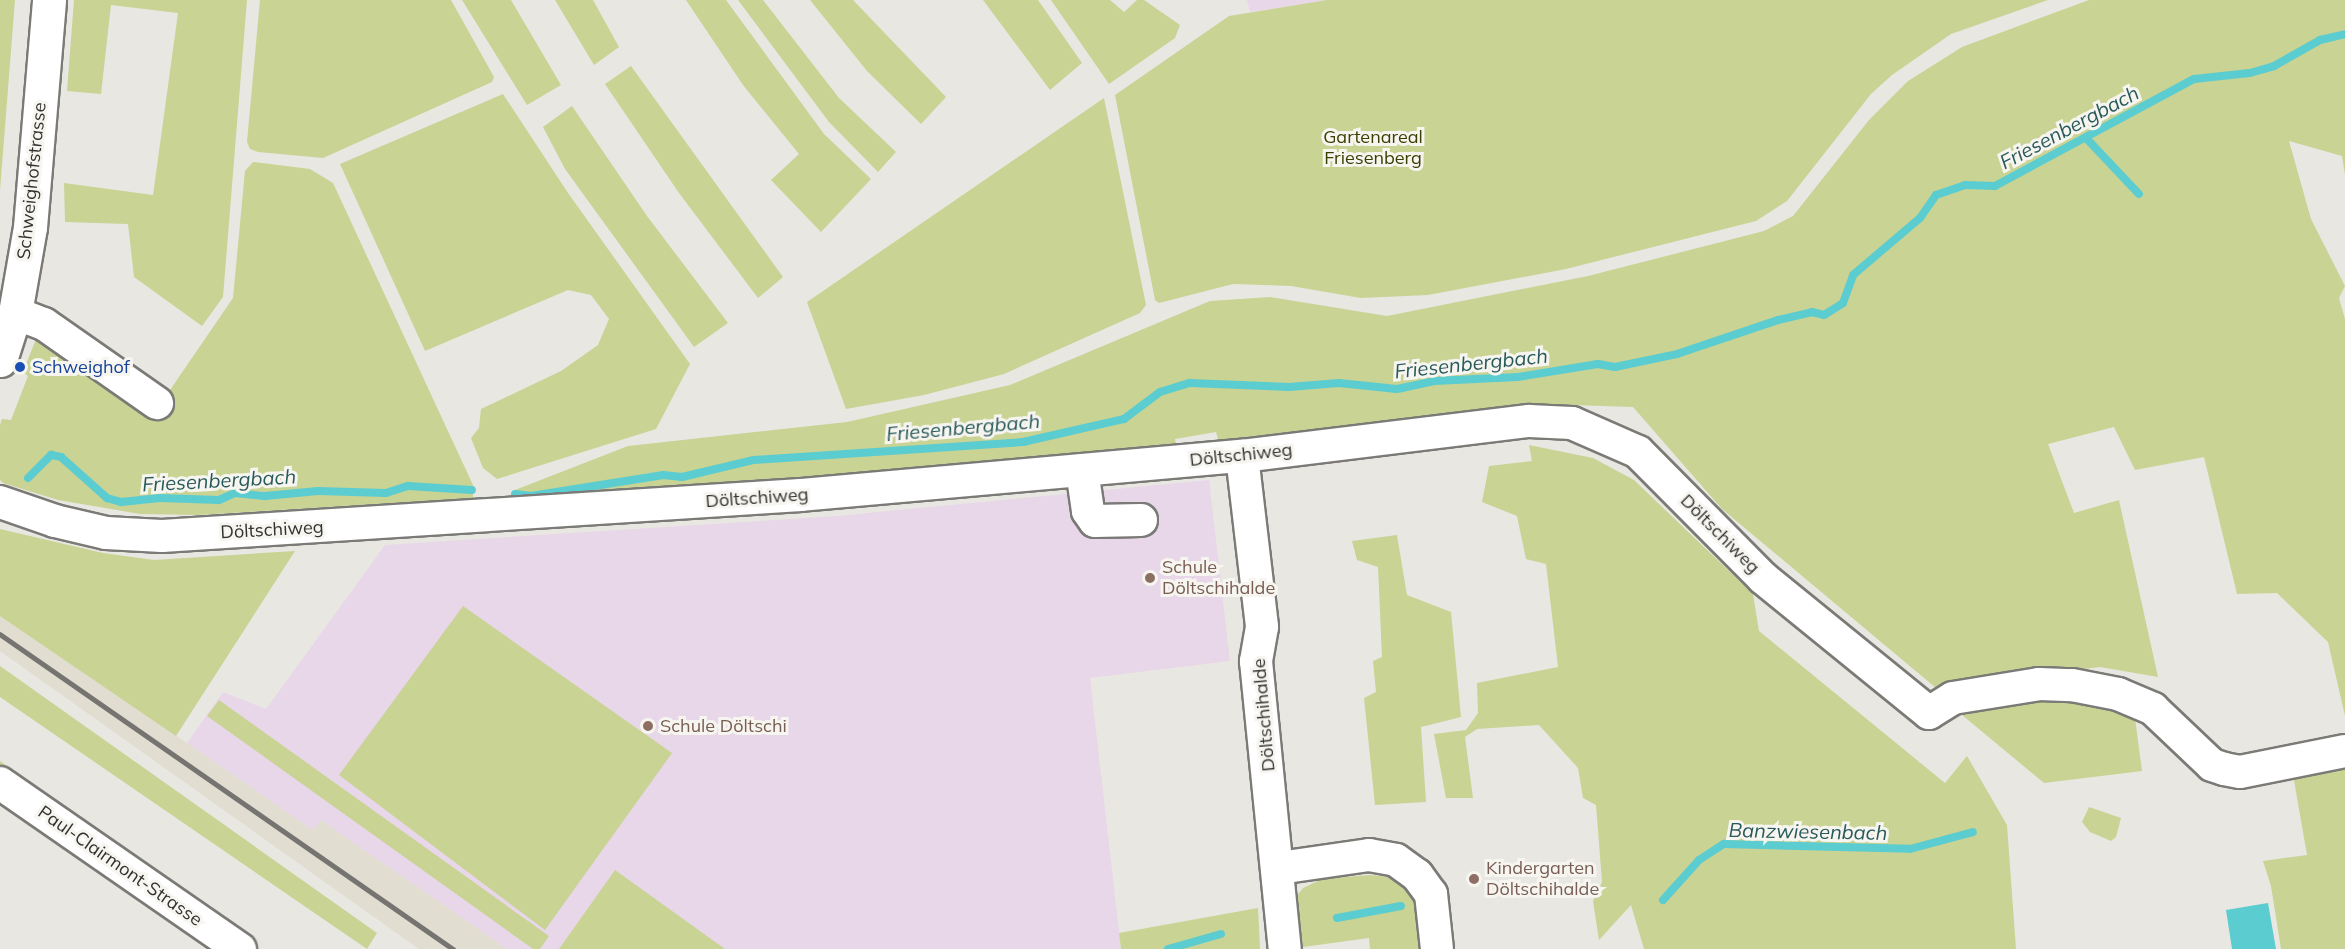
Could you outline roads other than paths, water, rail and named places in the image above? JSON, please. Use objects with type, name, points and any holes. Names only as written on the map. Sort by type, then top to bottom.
[{"type":"main road","name":"Schweighofstrasse","points":[[0,360],[15,313],[30,227],[48,0]]},
{"type":"street","points":[[15,313],[44,324],[157,403]]},
{"type":"street","name":"Döltschiweg","points":[[0,502],[55,521],[106,532],[162,536],[518,516],[1242,456],[1528,421],[1572,423],[1595,431],[1638,452],[1755,571],[1929,713],[1953,698],[2038,684],[2072,685],[2118,694],[2153,709],[2212,765],[2224,769],[2240,772],[2345,751]]},
{"type":"street","name":"Döltschihalde","points":[[1242,456],[1262,627],[1256,661],[1280,868],[1285,949]]},
{"type":"street","points":[[1082,470],[1088,511],[1095,521],[1141,520]]},
{"type":"street","name":"Paul-Clairmont-Strasse","points":[[0,783],[240,949]]},
{"type":"street","points":[[1280,868],[1369,855],[1396,860],[1417,875],[1431,894],[1437,949]]},
{"type":"water","points":[[2268,903],[2276,949],[2232,949],[2226,910]]},
{"type":"waterway","name":"Friesenbergbach","points":[[515,494],[531,496],[663,475],[682,477],[754,460],[1023,442],[1124,419],[1160,392],[1190,383],[1289,387],[1339,383],[1397,389],[1434,381],[1518,377],[1598,364],[1615,367],[1677,354],[1778,320],[1812,312],[1824,315],[1843,303],[1853,275],[1920,218],[1936,195],[1965,185],[1995,186],[2194,79],[2250,73],[2274,66],[2320,40],[2345,34]]},
{"type":"waterway","points":[[2086,138],[2139,194]]},
{"type":"waterway","name":"Friesenbergbach","points":[[28,478],[51,455],[61,457],[107,498],[121,502],[160,498],[219,500],[235,493],[265,496],[318,491],[386,493],[408,486],[472,490]]},
{"type":"waterway","name":"Banzwiesenbach","points":[[1663,900],[1699,860],[1724,844],[1910,849],[1973,832]]},
{"type":"waterway","name":"Banzwiesenbach","points":[[1337,918],[1401,906]]},
{"type":"waterway","name":"Banzwiesenbach","points":[[1168,949],[1221,934]]},
{"type":"railway","points":[[0,634],[453,949]]},
{"type":"place","name":"Schweighof","points":[[20,367]]},
{"type":"place","name":"Schule Döltschihalde","points":[[1150,578]]},
{"type":"place","name":"Schule Döltschi","points":[[648,726]]},
{"type":"place","name":"Kindergarten Döltschihalde","points":[[1474,879]]},
{"type":"park label","name":"Gartenareal Friesenberg","points":[[1373,148]]}]
